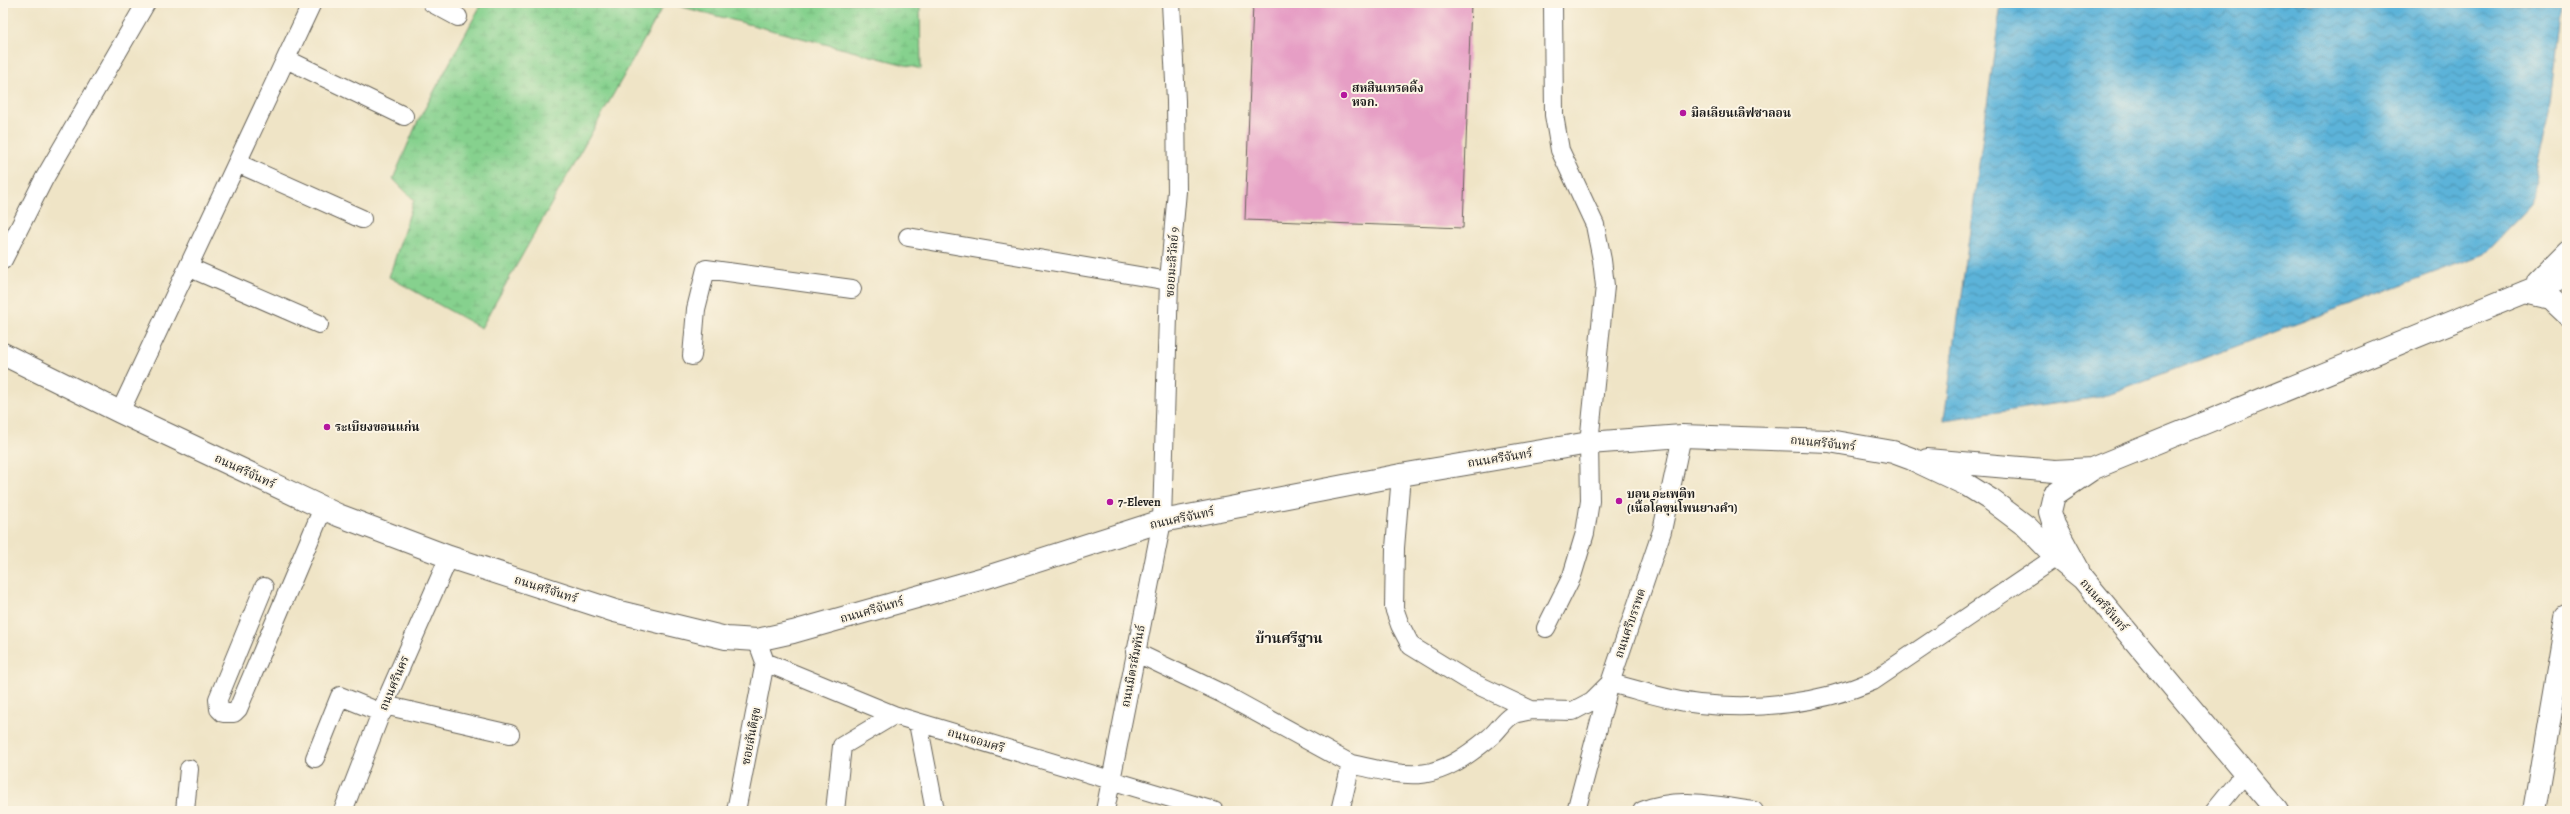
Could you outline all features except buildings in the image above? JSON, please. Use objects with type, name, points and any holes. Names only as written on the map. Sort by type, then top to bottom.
[{"type":"main road","points":[[2525,292],[2567,252]]},
{"type":"main road","points":[[2083,579],[2054,525],[2050,512],[2054,495],[2094,468],[2567,275]]},
{"type":"main road","points":[[2525,292],[2550,298],[2567,314]]},
{"type":"main road","name":"ถนนศรีจันทร์","points":[[3,354],[120,412],[323,508],[449,557],[615,611],[726,638],[757,640],[781,635],[984,578],[1162,520],[1401,475],[1589,443],[1682,436],[1829,441],[1893,452],[1912,458],[1967,485],[1991,500],[2027,527],[2056,557],[2083,579],[2277,811]]},
{"type":"main road","points":[[1912,458],[2055,471],[2094,468]]},
{"type":"main road","points":[[2534,811],[2567,616]]},
{"type":"street","points":[[3,260],[44,179],[146,3]]},
{"type":"street","points":[[120,412],[312,3]]},
{"type":"street","points":[[432,3],[458,17]]},
{"type":"street","name":"ซอยมะลิวัลย์ 9","points":[[1162,520],[1169,281],[1177,191],[1176,101],[1171,3]]},
{"type":"street","points":[[1546,628],[1572,576],[1585,533],[1590,500],[1589,443],[1605,286],[1602,260],[1595,225],[1560,150],[1554,115],[1553,3]]},
{"type":"street","points":[[286,59],[404,116]]},
{"type":"street","points":[[237,163],[362,219]]},
{"type":"street","points":[[908,237],[1169,281]]},
{"type":"street","points":[[188,267],[319,324]]},
{"type":"street","points":[[692,356],[696,309],[706,269],[852,289]]},
{"type":"street","name":"ถนนศรีบรรพด","points":[[1576,811],[1610,683],[1662,531],[1682,436]]},
{"type":"street","points":[[1401,475],[1395,548],[1394,608],[1405,637],[1411,646],[1451,671],[1531,710]]},
{"type":"street","points":[[264,587],[218,699],[219,709],[223,713],[234,712],[238,709],[323,508]]},
{"type":"street","name":"ถนนมิตรสัมพันธ์","points":[[1105,811],[1162,520]]},
{"type":"street","name":"ถนนศรีนคร","points":[[343,811],[383,709],[449,557]]},
{"type":"street","points":[[1136,652],[1223,694],[1351,764],[1395,774],[1432,773],[1452,765],[1477,748],[1511,716],[1531,710],[1573,710],[1592,701],[1610,683],[1698,704],[1746,706],[1795,702],[1854,690],[1873,681],[2056,557]]},
{"type":"street","points":[[757,640],[765,662]]},
{"type":"street","name":"ถนนจอมศรี","points":[[765,662],[894,715],[918,723],[1111,782],[1214,811]]},
{"type":"street","name":"ซอยสันติสุข","points":[[736,811],[765,662]]},
{"type":"street","points":[[315,758],[340,696],[383,709],[510,734]]},
{"type":"street","points":[[835,811],[842,746],[894,715]]},
{"type":"street","points":[[918,723],[935,811]]},
{"type":"street","points":[[1340,811],[1351,764]]},
{"type":"street","points":[[186,811],[189,769]]},
{"type":"street","points":[[2214,811],[2245,772]]},
{"type":"street","points":[[1642,811],[1657,805],[1675,802],[1754,811]]},
{"type":"green space","points":[[482,3],[665,3],[481,328],[389,277],[414,200],[393,179],[417,123]]},
{"type":"green space","points":[[667,3],[920,3],[921,69]]},
{"type":"water","points":[[2001,3],[2563,3],[2551,110],[2531,205],[2484,254],[2100,397],[1944,420]]},
{"type":"place","name":"สหสินเทรดดิ้ง หจก.","points":[[1344,95]]},
{"type":"place","name":"มิลเลียนเลิฟซาลอน","points":[[1683,113]]},
{"type":"place","name":"ระเบียงขอนแก่น","points":[[327,427]]},
{"type":"place","name":"บอน อะเพติท (เนื้อโคขุนโพนยางคำ)","points":[[1619,501]]},
{"type":"place","name":"7-Eleven","points":[[1110,502]]},
{"type":"district","name":"บ้านศรีฐาน","points":[[1289,638]]}]
